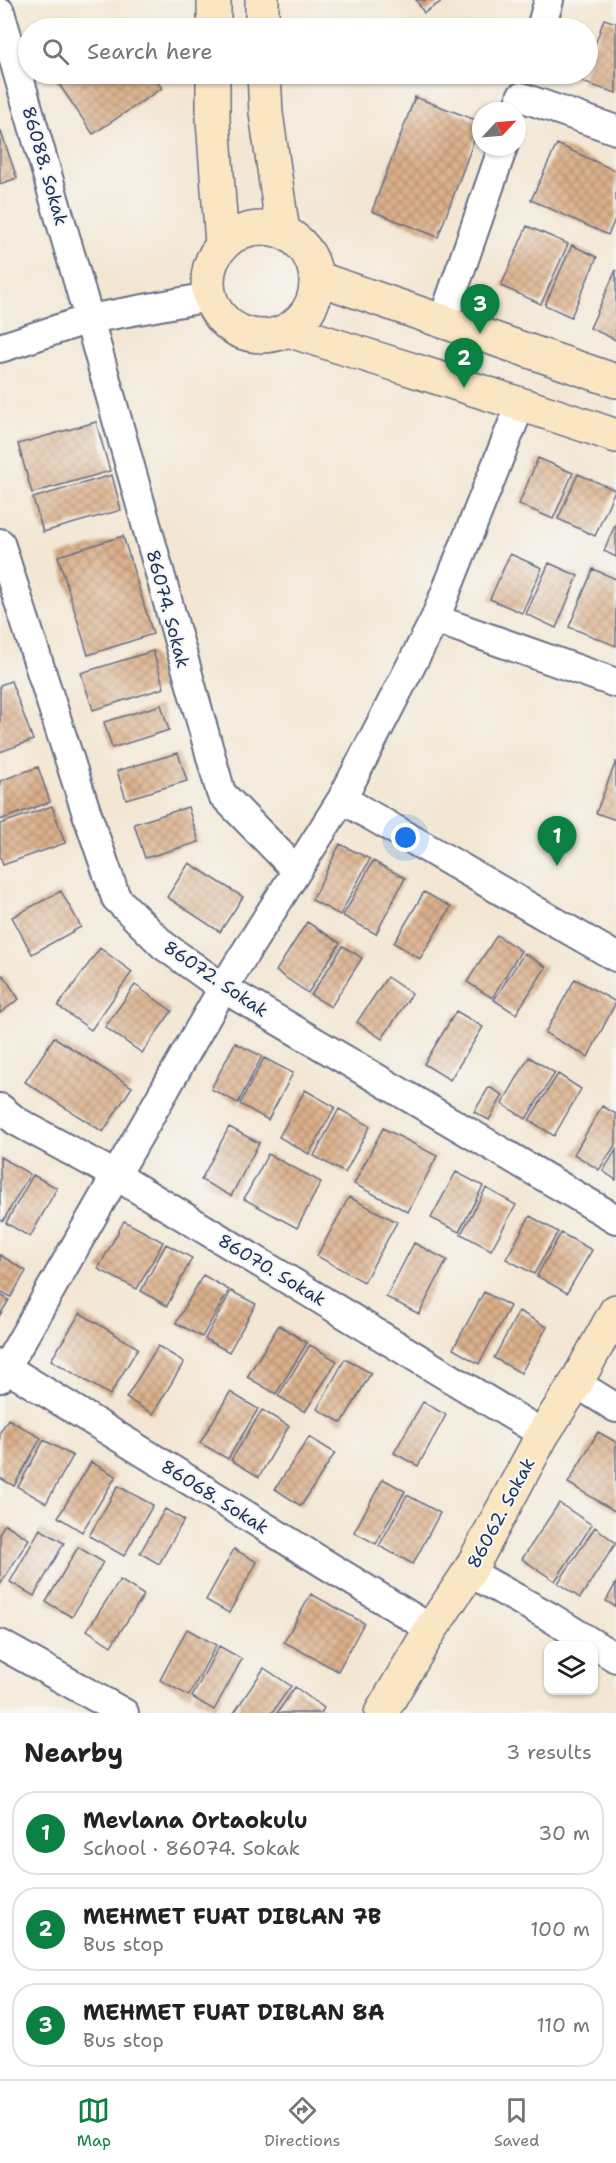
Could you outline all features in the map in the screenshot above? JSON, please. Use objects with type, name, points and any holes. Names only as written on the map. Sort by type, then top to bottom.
[{"type":"main road","points":[[214,0],[214,18]]},
{"type":"main road","points":[[262,0],[262,18]]},
{"type":"main road","points":[[213,84],[213,120],[222,244]]},
{"type":"main road","points":[[265,84],[266,113],[283,232]]},
{"type":"main road","points":[[254,228],[283,232],[305,248],[317,278],[312,304],[303,317],[288,330],[264,337],[242,333],[220,317],[209,297],[208,268],[222,244],[238,233],[254,228]]},
{"type":"main road","points":[[317,278],[616,381]]},
{"type":"main road","points":[[288,330],[464,388],[521,403],[616,436]]},
{"type":"main road","name":"86062. Sokak","points":[[381,1713],[430,1629],[469,1572],[543,1434],[576,1383],[616,1311]]},
{"type":"street","points":[[544,18],[549,0]]},
{"type":"street","name":"86088. Sokak","points":[[0,12],[18,74]]},
{"type":"street","name":"86088. Sokak","points":[[21,84],[89,319]]},
{"type":"street","points":[[521,94],[616,130]]},
{"type":"street","points":[[443,320],[500,156]]},
{"type":"street","points":[[0,348],[89,319],[209,297]]},
{"type":"street","name":"86074. Sokak","points":[[89,319],[221,793],[296,870]]},
{"type":"street","points":[[2,1370],[223,988],[342,799],[435,619],[521,403]]},
{"type":"street","name":"86072. Sokak","points":[[0,543],[81,797],[116,898],[163,945],[223,988],[616,1219]]},
{"type":"street","points":[[435,619],[616,683]]},
{"type":"street","points":[[342,799],[616,957]]},
{"type":"street","name":"86070. Sokak","points":[[0,1108],[16,1121],[116,1174],[543,1434]]},
{"type":"street","name":"86068. Sokak","points":[[2,1370],[430,1629]]},
{"type":"street","points":[[576,1383],[616,1408]]},
{"type":"street","points":[[469,1572],[550,1617],[616,1658]]},
{"type":"street","points":[[0,1644],[124,1713]]},
{"type":"building","points":[[416,0],[444,0],[424,13]]},
{"type":"building","points":[[604,19],[616,23],[616,93],[588,84],[598,84],[598,36]]},
{"type":"building","points":[[59,84],[159,84],[162,88],[93,134]]},
{"type":"building","points":[[415,97],[472,119],[472,146],[438,237],[372,211]]},
{"type":"building","points":[[0,129],[17,178],[0,184]]},
{"type":"building","points":[[557,144],[616,171],[616,217],[608,235],[531,200]]},
{"type":"building","points":[[527,226],[568,244],[541,304],[501,286]]},
{"type":"building","points":[[572,245],[597,257],[571,317],[545,305]]},
{"type":"building","points":[[616,270],[616,340],[590,328]]},
{"type":"building","points":[[96,422],[110,471],[32,493],[18,444]]},
{"type":"building","points":[[538,458],[573,473],[553,519],[519,504]]},
{"type":"building","points":[[578,474],[615,490],[595,536],[558,519]]},
{"type":"building","points":[[112,475],[121,510],[43,532],[33,498]]},
{"type":"building","points":[[616,523],[616,557],[604,551]]},
{"type":"building","points":[[123,536],[153,634],[88,655],[58,556]]},
{"type":"building","points":[[510,554],[542,568],[522,613],[490,599]]},
{"type":"building","points":[[549,563],[578,576],[556,628],[526,614]]},
{"type":"building","points":[[593,569],[616,579],[616,646],[569,627]]},
{"type":"building","points":[[153,651],[164,688],[93,710],[81,673]]},
{"type":"building","points":[[11,681],[33,740],[0,752],[0,685]]},
{"type":"building","points":[[161,705],[169,730],[112,748],[104,722]]},
{"type":"building","points":[[178,753],[187,781],[126,799],[117,771]]},
{"type":"building","points":[[616,761],[616,820],[596,813]]},
{"type":"building","points":[[38,767],[50,802],[0,820],[0,781]]},
{"type":"building","points":[[52,806],[65,843],[3,865],[0,857],[0,824]]},
{"type":"building","points":[[188,807],[199,842],[145,858],[134,824]]},
{"type":"building","points":[[340,844],[370,859],[340,915],[312,900]]},
{"type":"building","points":[[373,861],[405,878],[376,934],[343,916]]},
{"type":"building","points":[[189,863],[243,897],[220,932],[167,897]]},
{"type":"building","points":[[61,891],[81,927],[32,954],[12,917]]},
{"type":"building","points":[[424,892],[451,907],[420,959],[394,943]]},
{"type":"building","points":[[307,922],[340,943],[308,993],[276,971]]},
{"type":"building","points":[[497,935],[521,951],[492,998],[467,982]]},
{"type":"building","points":[[343,946],[362,958],[331,1007],[311,995]]},
{"type":"building","points":[[100,948],[132,972],[91,1030],[58,1006]]},
{"type":"building","points":[[524,953],[546,967],[516,1014],[494,1000]]},
{"type":"building","points":[[3,975],[19,999],[0,1013],[0,977]]},
{"type":"building","points":[[387,977],[412,994],[382,1039],[357,1022]]},
{"type":"building","points":[[575,979],[616,1002],[588,1057],[545,1033]]},
{"type":"building","points":[[135,985],[172,1011],[142,1053],[105,1027]]},
{"type":"building","points":[[456,1011],[483,1027],[450,1080],[424,1064]]},
{"type":"building","points":[[54,1037],[132,1087],[103,1132],[25,1082]]},
{"type":"building","points":[[235,1043],[262,1056],[238,1103],[211,1089]]},
{"type":"building","points":[[529,1057],[555,1073],[526,1119],[502,1104]]},
{"type":"building","points":[[264,1058],[293,1073],[268,1120],[240,1104]]},
{"type":"building","points":[[558,1074],[581,1089],[554,1136],[529,1120]]},
{"type":"building","points":[[489,1087],[503,1095],[489,1120],[474,1112]]},
{"type":"building","points":[[305,1090],[335,1107],[309,1154],[279,1137]]},
{"type":"building","points":[[602,1106],[616,1114],[616,1144],[599,1170],[574,1154]]},
{"type":"building","points":[[339,1109],[370,1126],[345,1173],[314,1156]]},
{"type":"building","points":[[229,1127],[259,1143],[231,1196],[201,1180]]},
{"type":"building","points":[[383,1128],[437,1156],[408,1212],[354,1184]]},
{"type":"building","points":[[616,1150],[616,1180],[603,1171]]},
{"type":"building","points":[[268,1154],[321,1182],[297,1228],[244,1199]]},
{"type":"building","points":[[0,1157],[30,1174],[3,1221],[0,1220]]},
{"type":"building","points":[[456,1172],[483,1186],[459,1232],[431,1218]]},
{"type":"building","points":[[33,1175],[57,1188],[30,1237],[6,1223]]},
{"type":"building","points":[[486,1188],[516,1205],[491,1250],[461,1234]]},
{"type":"building","points":[[349,1197],[397,1222],[364,1282],[317,1256]]},
{"type":"building","points":[[530,1216],[558,1232],[534,1274],[506,1259]]},
{"type":"building","points":[[124,1221],[163,1242],[137,1289],[98,1269]]},
{"type":"building","points":[[561,1233],[592,1250],[567,1293],[537,1276]]},
{"type":"building","points":[[414,1243],[447,1260],[419,1314],[386,1297]]},
{"type":"building","points":[[166,1244],[192,1258],[167,1306],[141,1291]]},
{"type":"building","points":[[0,1255],[26,1271],[11,1297],[0,1291]]},
{"type":"building","points":[[203,1275],[229,1290],[202,1337],[176,1323]]},
{"type":"building","points":[[231,1291],[256,1304],[229,1352],[205,1339]]},
{"type":"building","points":[[484,1292],[510,1306],[479,1364],[453,1349]]},
{"type":"building","points":[[0,1295],[9,1300],[0,1315]]},
{"type":"building","points":[[519,1311],[547,1327],[521,1373],[494,1358]]},
{"type":"building","points":[[80,1313],[138,1348],[110,1395],[51,1360]]},
{"type":"building","points":[[279,1325],[307,1343],[276,1394],[247,1377]]},
{"type":"building","points":[[310,1345],[337,1361],[305,1412],[278,1396]]},
{"type":"building","points":[[158,1346],[184,1362],[153,1414],[126,1398]]},
{"type":"building","points":[[345,1359],[371,1373],[342,1423],[317,1409]]},
{"type":"building","points":[[230,1392],[258,1409],[228,1459],[200,1443]]},
{"type":"building","points":[[423,1402],[446,1415],[418,1466],[394,1453]]},
{"type":"building","points":[[262,1410],[289,1426],[259,1477],[231,1460]]},
{"type":"building","points":[[8,1419],[41,1438],[14,1486],[0,1478],[0,1432]]},
{"type":"building","points":[[598,1432],[616,1442],[616,1512],[568,1483]]},
{"type":"building","points":[[309,1437],[335,1453],[301,1506],[275,1489]]},
{"type":"building","points":[[44,1440],[73,1456],[46,1503],[18,1487]]},
{"type":"building","points":[[91,1462],[116,1476],[82,1532],[58,1517]]},
{"type":"building","points":[[383,1479],[405,1491],[376,1544],[354,1532]]},
{"type":"building","points":[[118,1486],[153,1505],[124,1556],[89,1536]]},
{"type":"building","points":[[407,1495],[440,1513],[413,1564],[379,1546]]},
{"type":"building","points":[[559,1503],[592,1525],[555,1581],[522,1559]]},
{"type":"building","points":[[165,1509],[184,1520],[159,1564],[140,1553]]},
{"type":"building","points":[[5,1524],[29,1539],[0,1585],[0,1532]]},
{"type":"building","points":[[595,1527],[616,1543],[580,1598],[558,1583]]},
{"type":"building","points":[[40,1529],[64,1543],[34,1596],[10,1582]]},
{"type":"building","points":[[78,1547],[103,1562],[72,1617],[46,1602]]},
{"type":"building","points":[[234,1549],[257,1562],[229,1613],[206,1600]]},
{"type":"building","points":[[120,1580],[144,1595],[111,1646],[87,1630]]},
{"type":"building","points":[[616,1583],[616,1607],[606,1601]]},
{"type":"building","points":[[311,1594],[364,1623],[338,1671],[284,1642]]},
{"type":"building","points":[[187,1629],[216,1645],[189,1696],[160,1680]]},
{"type":"building","points":[[219,1646],[242,1659],[214,1710],[192,1697]]},
{"type":"building","points":[[264,1668],[291,1686],[272,1713],[234,1713]]},
{"type":"building","points":[[295,1687],[324,1708],[321,1713],[277,1713]]},
{"type":"place","name":"MEHMET FUAT DIBLAN 8A","points":[[480,334]]},
{"type":"place","name":"MEHMET FUAT DIBLAN 7B","points":[[464,388]]},
{"type":"place","name":"Mevlana Ortaokulu","points":[[557,866]]}]
